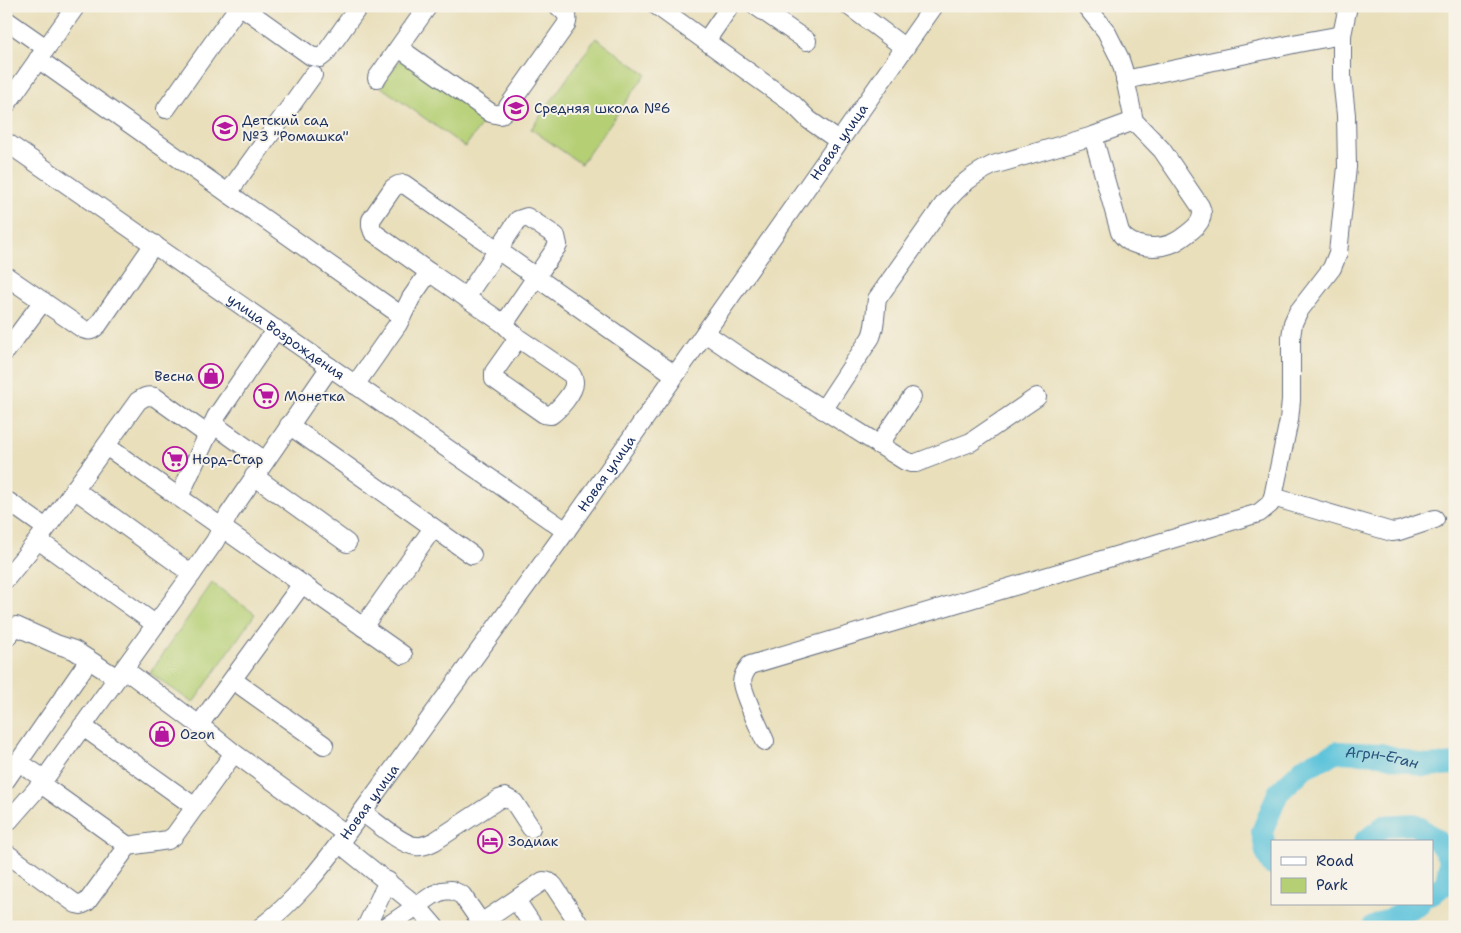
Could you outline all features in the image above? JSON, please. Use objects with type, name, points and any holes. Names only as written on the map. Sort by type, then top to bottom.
[{"type":"street","points":[[9,96],[76,6]]},
{"type":"street","points":[[166,109],[240,6],[311,56],[320,58],[325,54],[359,6]]},
{"type":"street","points":[[377,78],[428,6]]},
{"type":"street","points":[[398,48],[491,113],[500,115],[505,111],[566,25],[567,15],[558,6]]},
{"type":"street","points":[[657,6],[793,104],[809,120],[839,141]]},
{"type":"street","points":[[706,41],[730,6]]},
{"type":"street","points":[[756,6],[807,41]]},
{"type":"street","name":"Новая улица","points":[[261,927],[271,920],[309,882],[343,839],[566,531],[934,6]]},
{"type":"street","points":[[1086,6],[1106,31],[1121,63],[1134,121],[1162,150],[1200,206],[1202,214],[1200,221],[1184,237],[1164,246],[1150,246],[1129,242],[1122,236],[1093,136]]},
{"type":"street","points":[[765,741],[742,682],[744,672],[750,665],[1260,513],[1270,504],[1273,497],[1291,400],[1291,337],[1293,324],[1298,312],[1332,268],[1338,252],[1346,167],[1346,115],[1342,78],[1342,35],[1348,6]]},
{"type":"street","points":[[853,7],[906,48]]},
{"type":"street","points":[[6,20],[42,54],[228,193],[402,316]]},
{"type":"street","points":[[1125,80],[1342,35]]},
{"type":"street","points":[[228,193],[313,75]]},
{"type":"street","points":[[823,410],[872,337],[875,329],[877,299],[944,204],[956,190],[979,171],[993,165],[1093,136],[1134,121]]},
{"type":"street","name":"улица Возрождения","points":[[6,142],[566,531]]},
{"type":"street","points":[[518,338],[494,372],[494,379],[544,414],[551,416],[558,410],[574,388],[574,380],[571,374],[518,338],[504,324],[373,232],[371,220],[393,188],[398,184],[404,184],[676,375]]},
{"type":"street","points":[[466,297],[518,220],[527,217],[556,236],[558,244],[504,324]]},
{"type":"street","points":[[6,276],[88,331],[94,329],[154,244]]},
{"type":"street","points":[[356,385],[398,324],[411,298],[429,272]]},
{"type":"street","points":[[6,351],[43,301]]},
{"type":"street","points":[[178,497],[216,417],[276,329]]},
{"type":"street","points":[[705,333],[823,410],[910,463],[916,463],[972,442],[1037,397]]},
{"type":"street","points":[[6,824],[42,782],[192,574],[215,541],[229,514],[254,476],[330,367]]},
{"type":"street","points":[[6,579],[42,534],[138,401],[144,397],[154,397],[265,461]]},
{"type":"street","points":[[879,445],[912,397]]},
{"type":"street","points":[[289,425],[472,555]]},
{"type":"street","points":[[106,446],[402,655]]},
{"type":"street","points":[[254,476],[347,543]]},
{"type":"street","points":[[74,490],[192,574]]},
{"type":"street","points":[[1273,497],[1392,532],[1435,519]]},
{"type":"street","points":[[9,502],[42,534],[155,624]]},
{"type":"street","points":[[363,627],[433,528]]},
{"type":"street","points":[[200,725],[302,584]]},
{"type":"street","points":[[6,638],[16,626],[56,644],[70,648],[89,660],[120,674],[200,725],[343,839],[388,882],[417,906],[434,927]]},
{"type":"street","points":[[6,780],[89,660]]},
{"type":"street","points":[[233,680],[324,745]]},
{"type":"street","points":[[82,726],[195,807]]},
{"type":"street","points":[[19,762],[42,782],[128,846],[168,840],[174,836],[234,753]]},
{"type":"street","points":[[362,812],[401,840],[410,845],[417,846],[424,846],[435,841],[505,797],[514,802],[531,828]]},
{"type":"street","points":[[6,853],[76,904],[81,905],[87,902],[128,846]]},
{"type":"street","points":[[366,927],[388,882]]},
{"type":"street","points":[[375,908],[386,927],[442,891],[451,890],[462,895],[483,925],[543,882],[551,882],[581,927]]},
{"type":"street","points":[[516,900],[534,927]]},
{"type":"green space","points":[[596,38],[646,74],[581,164],[531,129]]},
{"type":"green space","points":[[403,55],[488,116],[465,147],[381,87]]},
{"type":"green space","points":[[212,583],[255,614],[193,703],[150,673]]},
{"type":"waterway","name":"Агрн-Еган","points":[[1271,863],[1266,852],[1262,832],[1278,793],[1305,767],[1338,752],[1380,754],[1426,766],[1455,764]]},
{"type":"waterway","name":"Агрн-Еган","points":[[1366,840],[1384,826],[1414,824],[1437,840],[1450,859],[1446,883],[1434,892]]},
{"type":"waterway","name":"Агрн-Еган","points":[[1373,927],[1415,906]]},
{"type":"place","name":"Средняя школа №6","points":[[516,108]]},
{"type":"place","name":"Детский сад №3 \"Ромашка\"","points":[[225,128]]},
{"type":"place","name":"Весна","points":[[211,376]]},
{"type":"place","name":"Монетка","points":[[266,396]]},
{"type":"place","name":"Норд-Стар","points":[[175,459]]},
{"type":"place","name":"Ozon","points":[[162,734]]},
{"type":"place","name":"Зодиак","points":[[490,841]]}]
